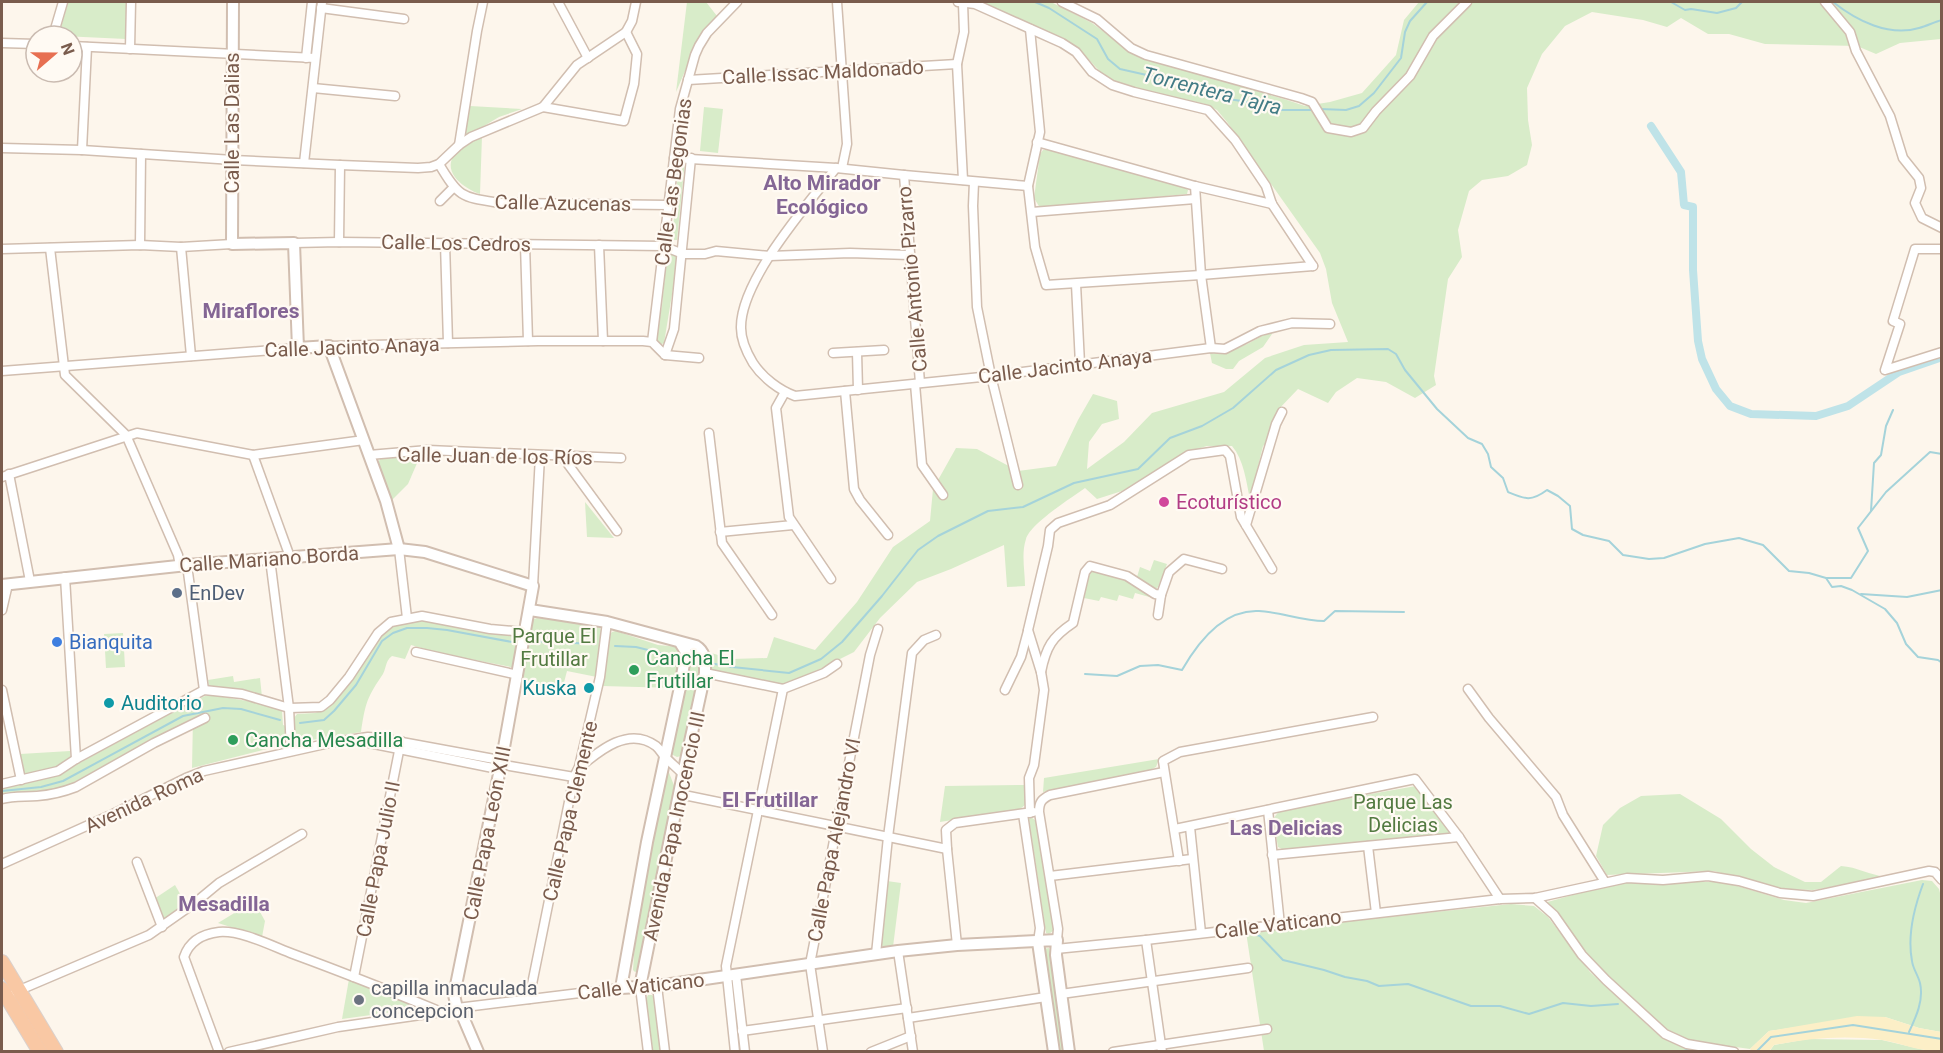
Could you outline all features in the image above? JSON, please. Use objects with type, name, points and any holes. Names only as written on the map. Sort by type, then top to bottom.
[{"type":"highway","points":[[2,962],[9,992],[40,1052]]},
{"type":"highway","points":[[9,992],[56,1052]]},
{"type":"street","points":[[57,24],[63,2]]},
{"type":"street","points":[[130,49],[131,2]]},
{"type":"street","name":"Calle Las Dalias","points":[[232,244],[233,2]]},
{"type":"street","points":[[304,163],[313,88],[310,58],[312,2]]},
{"type":"street","points":[[459,145],[483,2]]},
{"type":"street","points":[[558,2],[588,58]]},
{"type":"street","name":"Calle Las Begonias","points":[[652,342],[680,109],[699,46],[707,33],[737,2]]},
{"type":"street","points":[[831,579],[789,517],[776,408],[785,393],[756,367],[743,341],[741,328],[748,295],[770,256],[839,168],[847,144],[837,2]]},
{"type":"street","points":[[963,180],[957,64],[964,32],[960,2],[976,3],[1062,43],[1076,52],[1092,72],[1112,85],[1208,110],[1235,140],[1266,186],[1272,204],[1313,266],[1046,285],[1035,247],[1028,186],[1040,132],[1030,29]]},
{"type":"street","points":[[1062,2],[1097,19],[1131,48],[1146,56],[1312,102],[1328,128],[1351,132],[1363,128],[1410,76],[1433,36],[1467,2]]},
{"type":"street","points":[[1826,2],[1850,33],[1861,62],[1890,116],[1903,159],[1919,178],[1921,188],[1915,203],[1922,218],[1941,228]]},
{"type":"street","points":[[2,147],[340,165],[418,168],[439,164],[471,137],[543,107],[577,65],[626,32],[632,21],[635,3]]},
{"type":"street","points":[[310,58],[321,5],[404,19]]},
{"type":"street","points":[[543,107],[624,121],[634,84],[637,54],[626,32]]},
{"type":"street","points":[[2,43],[24,44]]},
{"type":"street","points":[[84,47],[310,58]]},
{"type":"street","points":[[82,150],[87,47]]},
{"type":"street","name":"Calle Issac Maldonado","points":[[688,80],[957,64]]},
{"type":"street","points":[[313,88],[395,96]]},
{"type":"street","points":[[1037,142],[1195,186],[1272,204]]},
{"type":"street","points":[[140,245],[141,154]]},
{"type":"street","points":[[674,158],[839,168],[904,176],[1028,186]]},
{"type":"street","name":"Calle Las Begonias","points":[[665,355],[674,329],[691,158]]},
{"type":"street","points":[[439,164],[453,188],[440,201]]},
{"type":"street","points":[[339,242],[340,165]]},
{"type":"street","name":"Calle Antonio Pizarro","points":[[904,176],[922,465],[943,495]]},
{"type":"street","points":[[974,182],[977,307],[991,376],[1018,485]]},
{"type":"street","points":[[1195,186],[1201,275],[1211,348]]},
{"type":"street","name":"Calle Azucenas","points":[[453,188],[477,200],[500,203],[668,205]]},
{"type":"street","points":[[1032,212],[1195,199]]},
{"type":"street","name":"Calle Los Cedros","points":[[2,249],[339,242],[663,246],[683,254],[705,254],[716,251],[770,256],[850,253],[909,255]]},
{"type":"street","points":[[294,243],[298,348]]},
{"type":"street","points":[[445,243],[448,343]]},
{"type":"street","points":[[525,244],[528,341]]},
{"type":"street","points":[[600,245],[603,341]]},
{"type":"street","points":[[181,247],[191,356]]},
{"type":"street","points":[[50,248],[65,375],[126,435],[183,565],[204,690]]},
{"type":"street","points":[[1941,249],[1915,249],[1893,321],[1900,324],[1885,370],[1941,352]]},
{"type":"street","points":[[1076,284],[1080,364]]},
{"type":"street","name":"Calle Jacinto Anaya","points":[[785,393],[795,396],[858,390],[991,376],[1211,348],[1225,349],[1260,331],[1292,323],[1330,324]]},
{"type":"street","name":"Calle Jacinto Anaya","points":[[2,371],[329,346],[528,341],[644,340],[652,342]]},
{"type":"street","points":[[652,342],[665,355],[699,358]]},
{"type":"street","points":[[329,346],[386,501],[399,549],[406,618]]},
{"type":"street","points":[[833,353],[884,350]]},
{"type":"street","points":[[857,352],[858,390]]},
{"type":"street","points":[[845,391],[855,489],[860,500],[888,535]]},
{"type":"street","points":[[1246,525],[1276,424],[1282,412]]},
{"type":"street","points":[[30,581],[5,476],[137,433],[253,455],[364,440]]},
{"type":"street","points":[[709,433],[722,543],[772,615]]},
{"type":"street","name":"Calle Juan de los Ríos","points":[[369,455],[428,450],[621,458]]},
{"type":"street","points":[[1005,690],[1021,657],[1050,530],[1058,523],[1110,505],[1189,455],[1225,450],[1230,456],[1241,517],[1272,568]]},
{"type":"street","points":[[253,455],[290,557]]},
{"type":"street","points":[[533,586],[540,456]]},
{"type":"street","points":[[562,456],[617,531]]},
{"type":"street","points":[[720,532],[793,525]]},
{"type":"street","name":"Calle Mariano Borda","points":[[5,584],[183,565],[399,549],[425,552],[533,586]]},
{"type":"street","points":[[270,559],[289,708],[291,751]]},
{"type":"street","points":[[1158,615],[1161,595],[1169,572],[1184,559],[1222,569]]},
{"type":"street","points":[[1041,672],[1045,652],[1059,632],[1073,623],[1085,572],[1090,566],[1127,576],[1155,594],[1161,595]]},
{"type":"street","points":[[65,577],[76,759]]},
{"type":"street","points":[[2,610],[5,584]]},
{"type":"street","name":"Calle Papa León XIII","points":[[478,1052],[464,1017],[457,1008],[454,995],[501,764],[533,586]]},
{"type":"street","points":[[530,610],[607,622],[681,644],[696,646],[705,658],[705,673],[783,689],[824,673],[837,664]]},
{"type":"street","points":[[2,784],[58,771],[204,690],[242,694],[289,708],[321,707],[330,700],[349,677],[378,633],[391,622],[422,616],[490,629],[525,632]]},
{"type":"street","name":"Calle Papa Clemente","points":[[529,999],[574,777],[579,767],[600,677],[607,622]]},
{"type":"street","name":"Calle Papa Alejandro VI","points":[[824,1052],[810,964],[870,655],[878,629]]},
{"type":"street","points":[[1028,630],[1044,690],[1034,765],[1029,778],[1026,813],[1040,928],[1038,942],[1054,1052]]},
{"type":"street","points":[[876,954],[888,837],[912,653],[924,640],[936,635]]},
{"type":"street","name":"Avenida Papa Inocencio III","points":[[621,988],[686,652],[681,644]]},
{"type":"street","points":[[416,652],[518,675]]},
{"type":"street","name":"Avenida Papa Inocencio III","points":[[648,1052],[640,987],[705,673]]},
{"type":"street","points":[[745,1052],[731,976],[726,966],[783,689]]},
{"type":"street","points":[[1468,689],[1488,718],[1556,797],[1563,814],[1605,882]]},
{"type":"street","points":[[2,690],[21,780]]},
{"type":"street","points":[[1179,861],[1162,761],[1180,752],[1373,717]]},
{"type":"street","points":[[2,799],[11,796],[38,796],[63,792],[76,787],[154,743],[205,718]]},
{"type":"street","name":"Avenida Roma","points":[[2,864],[195,774],[334,742],[368,737],[380,738],[401,745],[494,759],[501,764],[574,777]]},
{"type":"street","points":[[579,767],[608,745],[622,740],[635,739],[657,747],[683,774]]},
{"type":"street","name":"Calle Papa Julio II","points":[[354,977],[401,745]]},
{"type":"street","points":[[1069,1052],[1061,994],[1058,930],[1039,804],[1042,799],[1050,795],[1164,772]]},
{"type":"street","points":[[1175,830],[1415,779],[1460,837],[1500,899]]},
{"type":"street","points":[[679,795],[946,849]]},
{"type":"street","points":[[1268,810],[1280,925]]},
{"type":"street","points":[[957,945],[945,833],[952,824],[1040,812]]},
{"type":"street","points":[[1190,826],[1201,933]]},
{"type":"street","points":[[9,992],[149,935],[219,884],[302,834]]},
{"type":"street","points":[[1272,855],[1460,837]]},
{"type":"street","points":[[1368,846],[1376,912]]},
{"type":"street","points":[[1050,876],[1192,859]]},
{"type":"street","points":[[137,862],[162,927]]},
{"type":"street","name":"Calle Vaticano","points":[[229,1052],[338,1027],[457,1008],[621,988],[657,986],[876,954],[957,945],[1146,940],[1376,912],[1500,899],[1535,898],[1628,878],[1663,880],[1708,876],[1739,881],[1780,893],[1813,896],[1929,871],[1935,872],[1941,880]]},
{"type":"street","points":[[1535,898],[1554,915],[1582,955],[1665,1034],[1687,1044],[1734,1052]]},
{"type":"street","points":[[219,1052],[184,957],[193,941],[217,932],[263,942],[441,1012]]},
{"type":"street","points":[[1146,940],[1162,1048]]},
{"type":"street","points":[[898,951],[913,1052]]},
{"type":"street","points":[[1061,994],[1248,968]]},
{"type":"street","points":[[731,976],[735,1052]]},
{"type":"street","points":[[657,986],[665,1052]]},
{"type":"street","points":[[742,1031],[819,1020],[908,1013],[1046,997]]},
{"type":"street","points":[[1113,1052],[1162,1048],[1267,1029]]},
{"type":"street","points":[[871,1052],[911,1036]]},
{"type":"green space","points":[[68,2],[128,2],[126,39],[84,37],[84,24],[62,24]]},
{"type":"green space","points":[[687,2],[706,2],[717,16],[695,48],[676,92]]},
{"type":"green space","points":[[984,2],[1051,2],[1092,23],[1138,57],[1305,106],[1362,93],[1396,55],[1404,20],[1419,2],[1941,2],[1941,39],[1900,43],[1876,54],[1857,46],[1765,44],[1729,34],[1708,34],[1681,18],[1667,27],[1643,20],[1592,12],[1565,26],[1542,54],[1527,88],[1528,120],[1532,145],[1527,165],[1508,176],[1482,180],[1469,191],[1458,230],[1462,257],[1448,279],[1434,376],[1436,385],[1415,398],[1386,382],[1357,378],[1336,392],[1328,403],[1298,389],[1276,412],[1269,441],[1263,446],[1250,499],[1242,464],[1232,446],[1207,446],[1190,451],[1122,491],[1097,499],[1085,488],[1043,519],[1026,539],[1023,557],[1025,586],[1007,587],[1004,545],[917,582],[880,618],[854,652],[800,679],[781,685],[712,671],[709,667],[711,653],[732,659],[767,658],[774,637],[815,650],[857,602],[893,547],[930,521],[933,489],[956,448],[977,449],[1018,471],[1056,466],[1093,394],[1117,401],[1119,419],[1102,424],[1089,442],[1087,469],[1124,442],[1152,413],[1224,392],[1265,358],[1304,345],[1348,342],[1332,303],[1326,269],[1320,253],[1217,110],[1205,104],[1130,87],[1105,77],[1079,49],[1063,38],[1010,17]]},
{"type":"green space","points":[[470,106],[522,109],[499,117],[474,132],[466,134],[464,130]]},
{"type":"green space","points":[[704,107],[723,109],[718,153],[700,151]]},
{"type":"green space","points":[[482,136],[480,194],[457,179],[453,174],[451,162],[459,149]]},
{"type":"green space","points":[[1043,150],[1185,187],[1188,190],[1187,194],[1040,208],[1034,198],[1040,154]]},
{"type":"green space","points":[[679,161],[685,161],[677,240],[672,240]]},
{"type":"green space","points":[[667,252],[671,252],[678,258],[664,343],[660,345],[655,341],[662,306]]},
{"type":"green space","points":[[1271,331],[1272,334],[1263,347],[1239,361],[1233,369],[1226,369],[1212,363],[1210,353],[1234,350]]},
{"type":"green space","points":[[421,454],[408,484],[392,500],[379,467],[380,459]]},
{"type":"green space","points":[[585,502],[614,538],[587,537]]},
{"type":"green space","points":[[1154,560],[1167,564],[1158,587],[1154,590],[1137,577],[1140,567],[1150,571]]},
{"type":"green space","points":[[1092,571],[1125,580],[1153,598],[1135,593],[1133,599],[1119,595],[1117,601],[1101,597],[1099,601],[1084,598],[1088,577]]},
{"type":"green space","name":"Parque El Frutillar","points":[[537,618],[599,625],[601,631],[597,677],[567,671],[562,690],[530,684],[521,685],[532,620]]},
{"type":"green space","points":[[417,620],[495,633],[522,635],[516,668],[439,653],[411,645],[405,659],[392,656],[388,661],[367,703],[361,732],[299,742],[294,739],[294,718],[297,714],[315,713],[328,708],[343,692],[379,637],[390,627]]},
{"type":"green space","name":"Parque El Frutillar","points":[[616,631],[658,645],[682,649],[676,688],[602,686],[609,636]]},
{"type":"green space","points":[[123,633],[125,667],[106,668],[104,634]]},
{"type":"green space","points":[[691,650],[700,653],[702,665],[683,752],[677,757],[671,754]]},
{"type":"green space","points":[[233,676],[234,682],[260,678],[262,697],[247,691],[209,686],[208,680]]},
{"type":"green space","points":[[212,695],[264,704],[282,711],[283,725],[286,726],[283,745],[192,768],[193,718],[67,786],[50,790],[2,793],[2,787],[59,774],[192,702]]},
{"type":"green space","points":[[70,751],[71,759],[59,768],[27,775],[23,772],[20,754]]},
{"type":"green space","points":[[1159,759],[1156,767],[1148,771],[1043,792],[1044,778]]},
{"type":"green space","points":[[665,770],[668,770],[675,788],[638,971],[635,972],[633,970],[636,924]]},
{"type":"green space","points":[[1025,785],[1025,805],[1020,809],[940,822],[945,786]]},
{"type":"green space","name":"Parque Las Delicias","points":[[1416,786],[1451,833],[1284,850],[1278,847],[1273,819],[1280,810]]},
{"type":"green space","points":[[1680,794],[1721,819],[1751,849],[1774,867],[1805,882],[1821,882],[1841,866],[1886,877],[1813,890],[1780,889],[1714,871],[1607,875],[1596,856],[1603,825],[1620,808],[1641,796]]},
{"type":"green space","points":[[1031,817],[1036,821],[1054,930],[1049,934],[1046,933],[1029,819]]},
{"type":"green space","points":[[1922,880],[1932,881],[1939,889],[1941,897],[1941,1032],[1919,1028],[1885,1017],[1769,1031],[1750,1049],[1692,1041],[1664,1028],[1593,962],[1557,912],[1544,903],[1615,883],[1724,882],[1784,900],[1806,903]]},
{"type":"green space","points":[[887,881],[901,883],[893,947],[886,948],[880,942]]},
{"type":"green space","points":[[175,885],[187,906],[163,921],[154,899]]},
{"type":"green space","points":[[254,901],[265,921],[262,937],[218,923]]},
{"type":"green space","points":[[1511,904],[1534,906],[1548,917],[1590,972],[1656,1033],[1682,1047],[1701,1051],[1264,1051],[1246,932]]},
{"type":"green space","points":[[1049,948],[1064,1051],[1057,1051],[1042,949]]},
{"type":"green space","points":[[349,979],[422,1008],[342,1019]]},
{"type":"green space","points":[[648,995],[654,998],[660,1051],[653,1051],[646,999]]},
{"type":"green space","points":[[1808,1039],[1882,1040],[1929,1051],[1769,1052],[1774,1045]]},
{"type":"sand","points":[[1857,1016],[1885,1017],[1919,1028],[1941,1032],[1941,1050],[1919,1049],[1868,1038],[1814,1039],[1774,1045],[1769,1051],[1750,1049],[1769,1031]]},
{"type":"waterway","name":"Torrentera Tajra","points":[[1035,2],[1049,8],[1097,39],[1108,59],[1120,69],[1200,87],[1228,99],[1255,103],[1271,110],[1314,110]]},
{"type":"waterway","name":"Torrentera Tajra","points":[[1320,109],[1346,110],[1359,106],[1374,93],[1401,58],[1405,32],[1410,21],[1427,2]]},
{"type":"waterway","name":"Torrentera Tajra","points":[[1671,2],[1685,10],[1717,13],[1736,8],[1742,2]]},
{"type":"waterway","points":[[1833,2],[1863,21],[1885,29],[1908,30],[1942,20]]},
{"type":"waterway","points":[[1651,126],[1681,172],[1684,205],[1693,207],[1693,270],[1698,341],[1702,359],[1716,389],[1730,406],[1751,414],[1816,416],[1848,406],[1899,372],[1942,357]]},
{"type":"waterway","points":[[715,664],[789,673],[821,659],[842,642],[918,550],[938,536],[988,511],[1023,507],[1074,483],[1138,469],[1170,438],[1202,426],[1233,408],[1276,370],[1309,355],[1331,350],[1388,349],[1396,354],[1405,370],[1437,409],[1468,438],[1482,444],[1488,454],[1491,467],[1503,478],[1508,492],[1532,498],[1547,490],[1558,496],[1570,506],[1572,529],[1583,535],[1609,541],[1623,555],[1649,559],[1664,558],[1705,544],[1739,538],[1763,545],[1789,571],[1826,578],[1851,578],[1868,551],[1858,528],[1886,492],[1930,452],[1942,454]]},
{"type":"waterway","points":[[1871,511],[1874,463],[1881,455],[1886,426],[1893,410]]},
{"type":"waterway","points":[[1826,578],[1832,587],[1841,586],[1852,590],[1885,609],[1897,623],[1906,644],[1918,657],[1938,660],[1942,663]]},
{"type":"waterway","points":[[1861,594],[1907,597],[1942,590]]},
{"type":"waterway","points":[[1085,674],[1117,676],[1140,666],[1158,665],[1182,670],[1213,629],[1234,615],[1246,612],[1259,611],[1324,621],[1335,611],[1404,612]]},
{"type":"waterway","points":[[300,723],[324,720],[334,711],[356,685],[382,641],[393,633],[407,628],[427,628],[512,642]]},
{"type":"waterway","points":[[532,641],[595,644]]},
{"type":"waterway","points":[[615,646],[636,647],[676,657]]},
{"type":"waterway","points":[[2,791],[41,787],[63,781],[183,716],[223,708],[241,709],[280,720]]},
{"type":"waterway","points":[[1909,1032],[1917,1014],[1921,996],[1910,941],[1914,912],[1923,884]]},
{"type":"waterway","points":[[1251,933],[1260,936],[1283,960],[1379,986],[1408,984],[1471,1006],[1500,1006],[1529,1014],[1563,1003],[1591,1006],[1618,1004]]},
{"type":"waterway","points":[[1756,1052],[1771,1037],[1853,1025],[1942,1039]]},
{"type":"waterway","points":[[1682,1052],[1689,1049]]},
{"type":"place","name":"Ecoturístico","points":[[1164,502]]},
{"type":"place","name":"EnDev","points":[[177,593]]},
{"type":"place","name":"Bianquita","points":[[57,642]]},
{"type":"place","name":"Cancha El Frutillar","points":[[634,670]]},
{"type":"place","name":"Kuska","points":[[589,688]]},
{"type":"place","name":"Auditorio","points":[[109,703]]},
{"type":"place","name":"Cancha Mesadilla","points":[[233,740]]},
{"type":"place","name":"capilla inmaculada concepcion","points":[[359,1000]]},
{"type":"district","name":"Alto Mirador Ecológico","points":[[822,195]]},
{"type":"district","name":"Miraflores","points":[[251,311]]},
{"type":"district","name":"El Frutillar","points":[[770,800]]},
{"type":"district","name":"Las Delicias","points":[[1286,828]]},
{"type":"district","name":"Mesadilla","points":[[224,904]]}]
